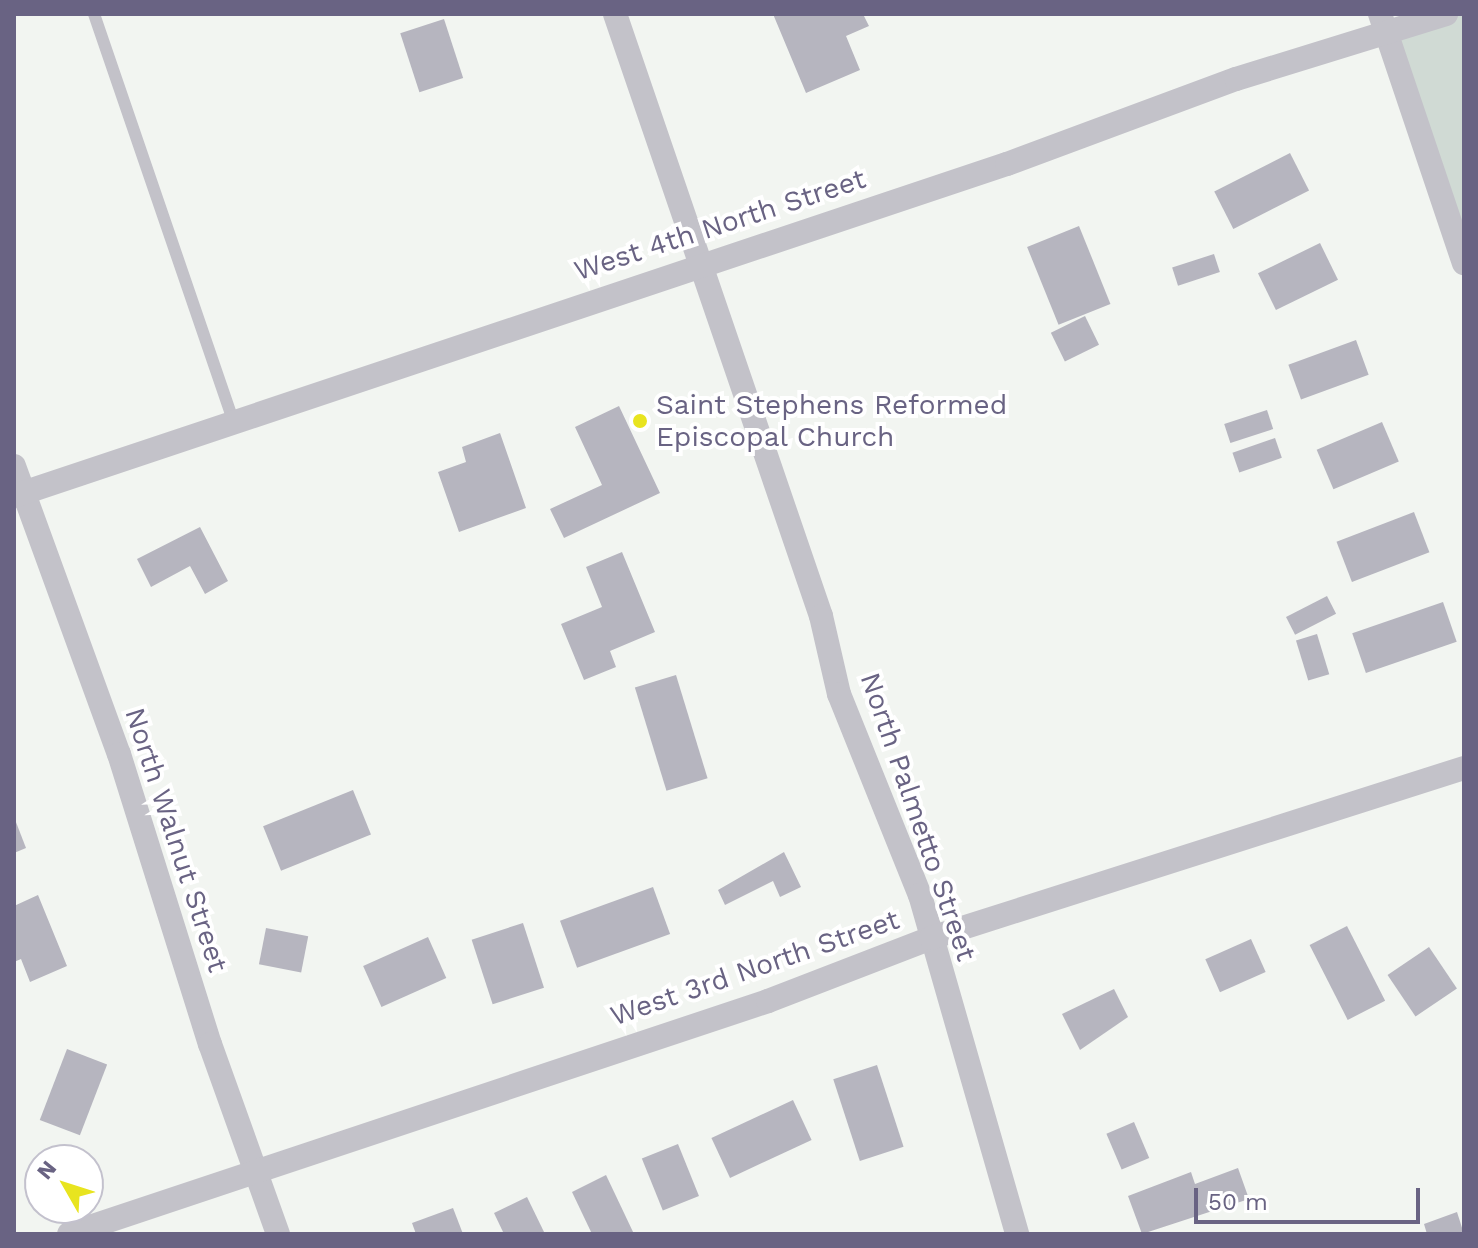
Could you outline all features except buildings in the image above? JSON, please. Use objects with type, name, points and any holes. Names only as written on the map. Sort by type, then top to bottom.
[{"type":"street","name":"North Palmetto Street","points":[[615,14],[821,616],[839,694],[931,938],[1017,1234]]},
{"type":"street","name":"West 4th North Street","points":[[18,494],[699,264],[1007,164],[1384,25],[1446,14]]},
{"type":"street","points":[[1384,25],[1464,263]]},
{"type":"street","name":"North Walnut Street","points":[[14,466],[18,494],[119,754],[254,1172],[278,1234]]},
{"type":"street","name":"West 3rd North Street","points":[[69,1234],[768,1001],[931,938],[1464,768]]},
{"type":"lane","points":[[94,14],[234,423]]},
{"type":"shaded area","points":[[1452,14],[1464,14],[1464,263],[1387,35]]},
{"type":"place","name":"Saint Stephens Reformed Episcopal Church","points":[[640,421]]}]
